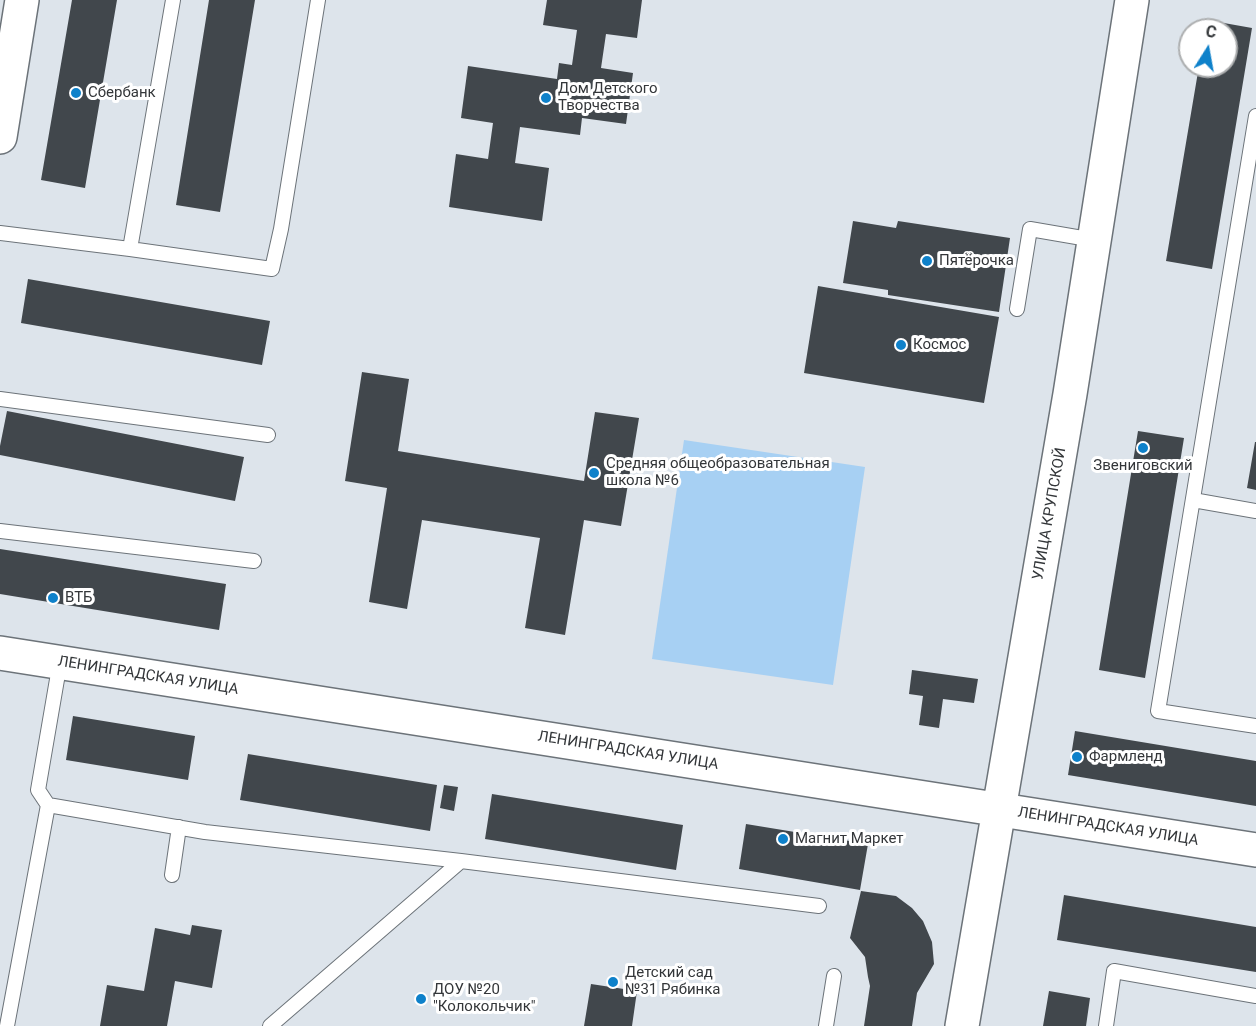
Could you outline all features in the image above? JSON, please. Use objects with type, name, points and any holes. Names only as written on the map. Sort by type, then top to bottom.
[{"type":"street","points":[[0,137],[22,0]]},
{"type":"street","name":"УЛИЦА КРУПСКОЙ","points":[[962,1026],[1070,394],[1131,0]]},
{"type":"street","name":"ЛЕНИНГРАДСКАЯ УЛИЦА","points":[[0,653],[1256,850]]},
{"type":"lane","points":[[130,249],[172,0]]},
{"type":"lane","points":[[0,232],[272,269],[281,230],[318,0]]},
{"type":"lane","points":[[1256,116],[1158,711],[1256,726]]},
{"type":"lane","points":[[1017,309],[1030,230],[1094,240]]},
{"type":"lane","points":[[0,399],[268,435]]},
{"type":"lane","points":[[1193,500],[1256,512]]},
{"type":"lane","points":[[0,531],[254,561]]},
{"type":"lane","points":[[7,1026],[48,805],[38,790],[60,662]]},
{"type":"lane","points":[[48,805],[205,832],[461,861],[819,906]]},
{"type":"lane","points":[[172,875],[179,828]]},
{"type":"lane","points":[[270,1026],[461,861]]},
{"type":"lane","points":[[1107,1026],[1114,971],[1256,996]]},
{"type":"lane","points":[[826,1026],[834,976]]},
{"type":"shaded area","points":[[684,440],[865,467],[833,685],[652,659]]},
{"type":"building","points":[[72,0],[117,0],[85,188],[41,180]]},
{"type":"building","points":[[209,0],[255,0],[220,212],[176,205]]},
{"type":"building","name":"Дом Детского Творчества","points":[[547,0],[642,0],[637,38],[606,34],[601,68],[633,73],[626,124],[582,118],[580,135],[520,127],[515,163],[549,168],[542,221],[449,207],[456,154],[488,159],[493,123],[461,118],[468,66],[557,79],[559,63],[572,65],[577,30],[543,25]]},
{"type":"building","points":[[1238,26],[1252,28],[1212,269],[1166,261],[1197,78],[1238,78]]},
{"type":"building","name":"Пятёрочка","points":[[853,221],[896,228],[898,221],[1010,238],[999,312],[888,295],[888,290],[843,283]]},
{"type":"building","points":[[28,279],[270,321],[262,365],[21,323]]},
{"type":"building","name":"Космос","points":[[818,286],[999,317],[984,403],[804,373]]},
{"type":"building","points":[[362,372],[409,379],[398,451],[584,481],[595,412],[639,418],[621,526],[584,520],[565,635],[525,628],[540,538],[422,520],[407,609],[369,602],[387,488],[345,481]]},
{"type":"building","points":[[7,411],[244,457],[235,501],[0,455]]},
{"type":"building","points":[[1138,431],[1184,438],[1145,678],[1099,670]]},
{"type":"building","points":[[1256,442],[1256,490],[1247,488]]},
{"type":"building","points":[[0,549],[226,584],[219,630],[0,594]]},
{"type":"building","points":[[912,670],[978,679],[974,703],[943,699],[939,728],[919,725],[923,696],[909,694]]},
{"type":"building","points":[[73,716],[195,736],[188,780],[66,760]]},
{"type":"building","points":[[1075,731],[1256,761],[1256,806],[1068,775]]},
{"type":"building","points":[[248,754],[437,785],[430,831],[240,800]]},
{"type":"building","points":[[444,785],[458,787],[454,811],[440,808]]},
{"type":"building","points":[[492,794],[683,825],[676,870],[485,839]]},
{"type":"building","points":[[746,824],[868,844],[860,890],[739,869]]},
{"type":"building","points":[[861,891],[896,896],[912,908],[923,921],[932,942],[934,964],[917,993],[912,1026],[864,1026],[870,986],[865,957],[850,938]]},
{"type":"building","points":[[1064,895],[1256,927],[1256,972],[1057,940]]},
{"type":"building","points":[[192,925],[222,930],[212,988],[175,981],[167,1026],[100,1026],[107,985],[144,991],[155,928],[190,935]]},
{"type":"building","points":[[591,984],[637,991],[632,1026],[584,1026]]},
{"type":"building","points":[[1049,991],[1090,998],[1086,1026],[1043,1026]]},
{"type":"place","name":"Сбербанк","points":[[76,93]]},
{"type":"place","name":"Дом Детского Творчества","points":[[546,98]]},
{"type":"place","name":"Пятёрочка","points":[[927,261]]},
{"type":"place","name":"Космос","points":[[901,345]]},
{"type":"place","name":"Звениговский","points":[[1143,448]]},
{"type":"place","name":"Средняя общеобразовательная школа №6","points":[[594,473]]},
{"type":"place","name":"ВТБ","points":[[53,598]]},
{"type":"place","name":"Фармленд","points":[[1077,757]]},
{"type":"place","name":"Магнит Маркет","points":[[783,839]]},
{"type":"place","name":"Детский сад №31 Рябинка","points":[[613,982]]},
{"type":"place","name":"ДОУ №20 \"Колокольчик\"","points":[[421,999]]}]
